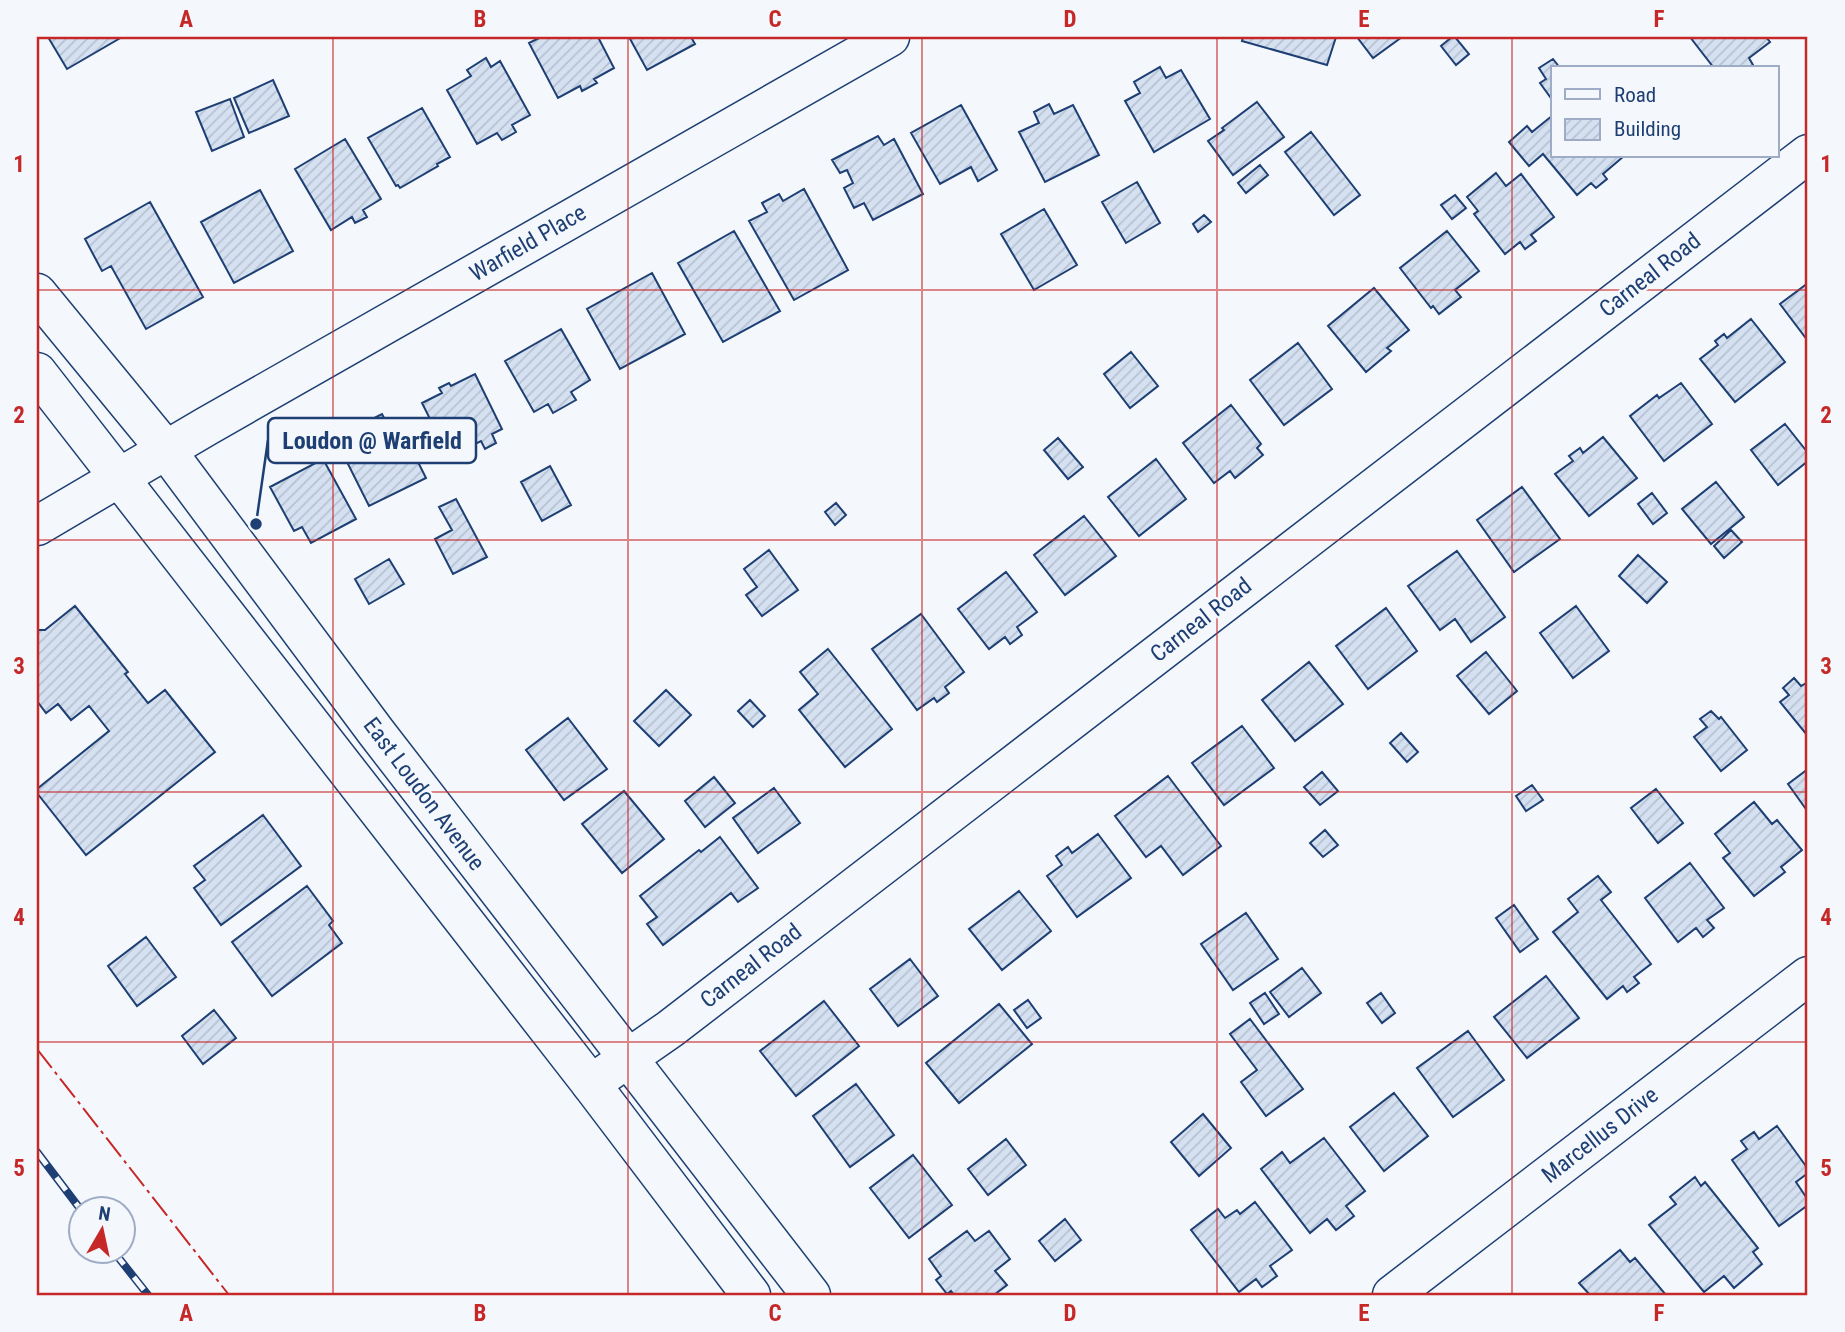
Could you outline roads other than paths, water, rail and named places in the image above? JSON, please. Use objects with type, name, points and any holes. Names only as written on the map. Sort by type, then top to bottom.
[{"type":"street","name":"Warfield Place","points":[[37,526],[890,37]]},
{"type":"street","name":"Carneal Road","points":[[590,1084],[670,1029],[1808,153]]},
{"type":"street","name":"East Loudon Avenue","points":[[37,293],[166,450],[376,732],[811,1295]]},
{"type":"street","name":"East Loudon Avenue","points":[[37,372],[751,1295]]},
{"type":"street","name":"Marcellus Drive","points":[[1392,1295],[1808,976]]},
{"type":"railway","points":[[37,1152],[70,1196]]},
{"type":"railway","points":[[125,1266],[148,1295]]},
{"type":"place","name":"Loudon @ Warfield","points":[[256,524]]}]
